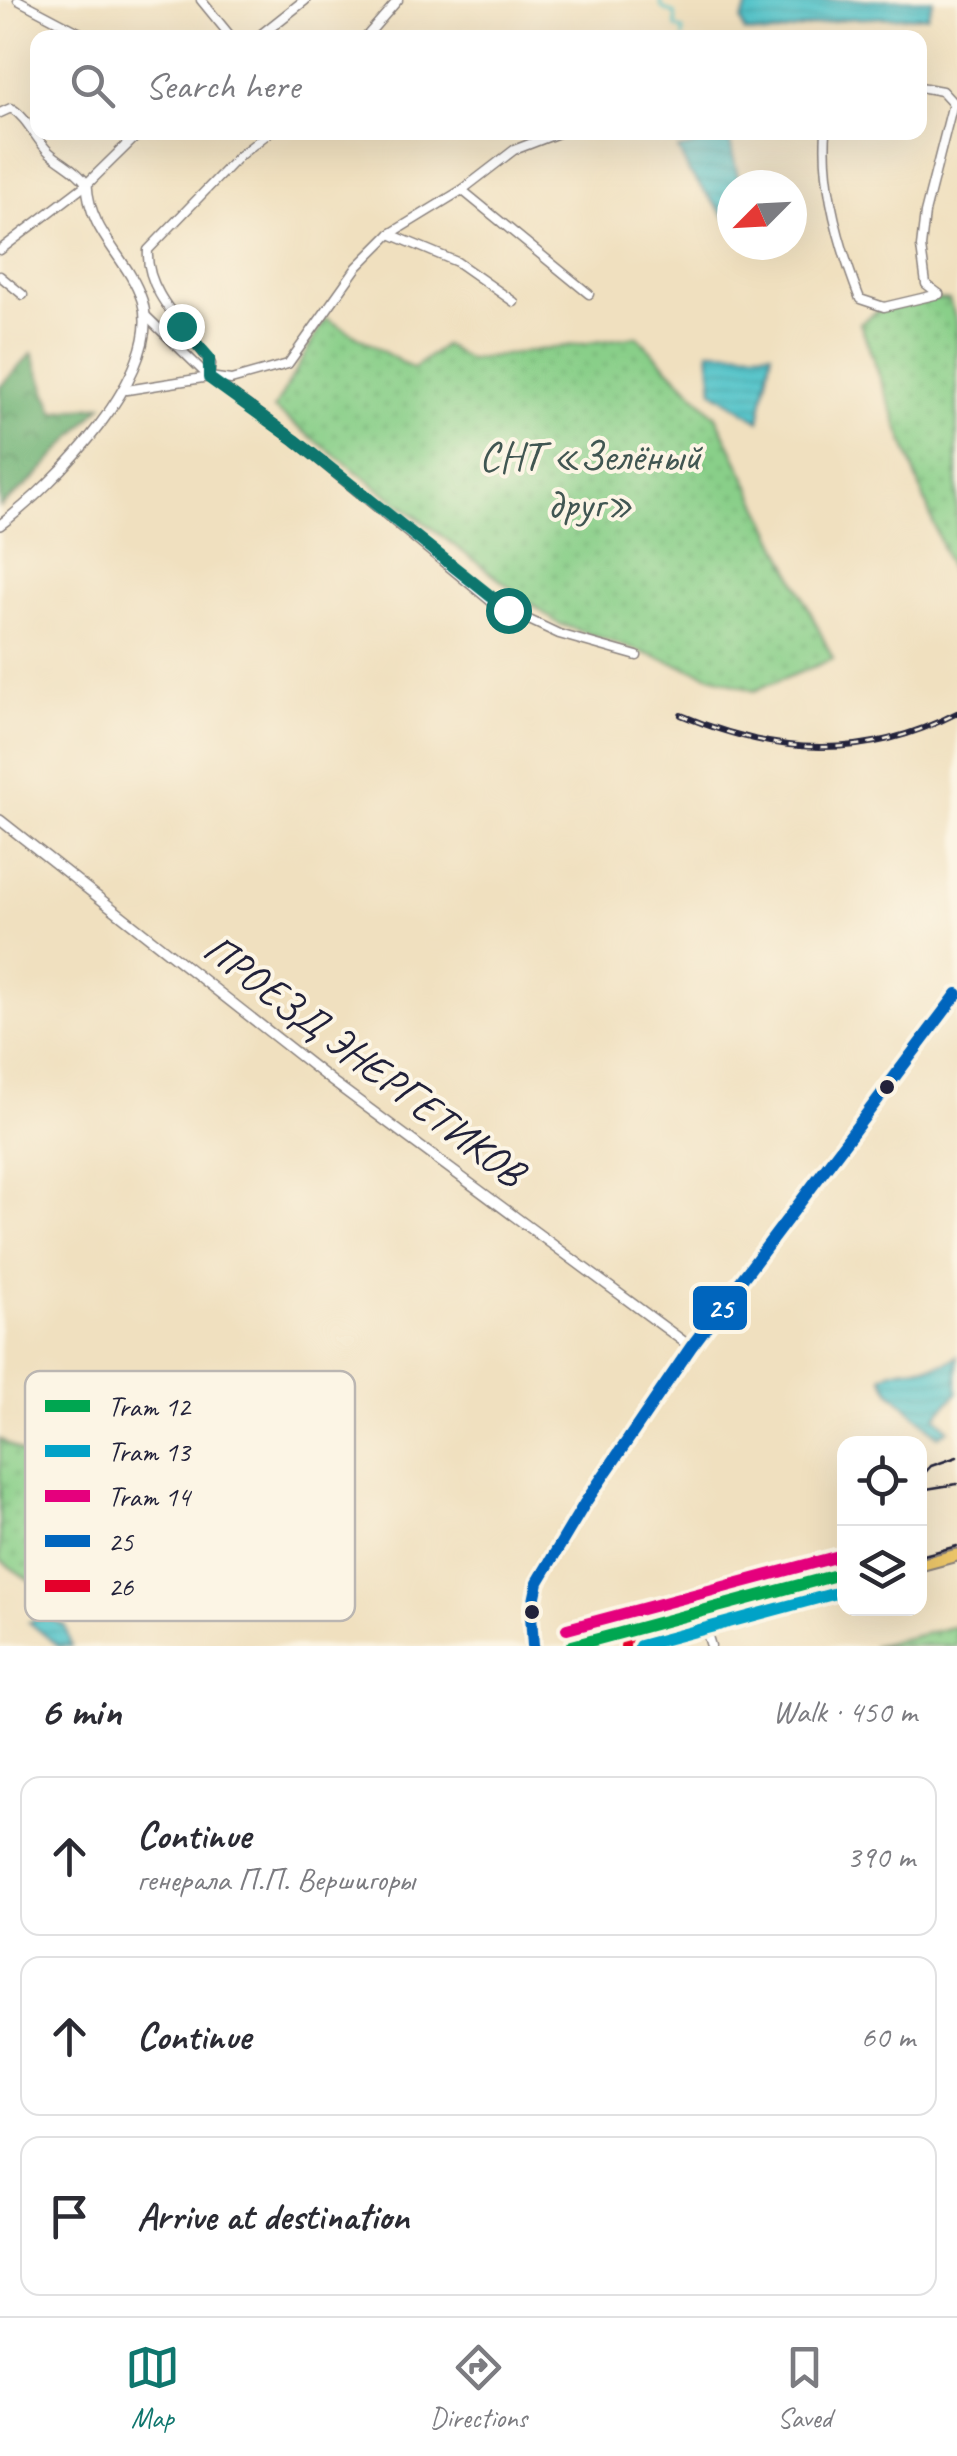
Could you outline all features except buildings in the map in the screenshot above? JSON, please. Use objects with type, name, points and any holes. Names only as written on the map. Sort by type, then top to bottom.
[{"type":"main road","points":[[927,1563],[957,1555]]},
{"type":"main road","points":[[626,1646],[837,1588]]},
{"type":"street","points":[[18,0],[75,30]]},
{"type":"street","points":[[201,0],[225,30]]},
{"type":"street","points":[[267,30],[305,0]]},
{"type":"street","points":[[372,30],[398,0]]},
{"type":"street","points":[[827,140],[833,205],[845,260],[860,299],[884,307],[938,294],[926,284],[920,247],[955,103],[942,91],[927,88]]},
{"type":"street","points":[[0,113],[11,108],[30,127]]},
{"type":"street","points":[[0,525],[36,496],[126,390],[138,364],[145,315],[133,279],[97,230],[88,203],[88,184],[70,163],[52,155],[40,140]]},
{"type":"street","points":[[0,250],[88,184],[132,140]]},
{"type":"street","points":[[209,378],[211,364],[172,312],[148,263],[148,250],[239,156],[260,140]]},
{"type":"street","points":[[126,390],[209,378],[231,380],[288,364],[357,268],[390,234],[462,190],[514,150],[540,140]]},
{"type":"street","points":[[462,190],[589,294]]},
{"type":"street","points":[[390,234],[457,262],[514,302]]},
{"type":"street","points":[[0,276],[23,295]]},
{"type":"street","points":[[145,315],[209,378],[295,440],[494,602],[558,634],[636,656]]},
{"type":"street","name":"ПРОЕЗД ЭНЕРГЕТИКОВ","points":[[0,820],[333,1082],[691,1348]]},
{"type":"street","points":[[534,1646],[531,1614],[538,1582],[585,1503],[691,1348],[957,994]]},
{"type":"street","points":[[704,1624],[712,1646]]},
{"type":"green space","points":[[932,299],[949,300],[957,322],[957,588],[860,323],[878,311]]},
{"type":"green space","name":"СНТ «Зелёный друг»","points":[[326,318],[413,369],[444,345],[469,360],[637,336],[716,416],[833,659],[754,691],[557,623],[274,409]]},
{"type":"green space","points":[[32,353],[54,412],[102,405],[35,478],[0,507],[0,387]]},
{"type":"green space","points":[[0,1439],[25,1455],[25,1577],[0,1560]]},
{"type":"green space","points":[[957,1626],[957,1646],[872,1646]]},
{"type":"water","points":[[751,0],[933,0],[927,16],[844,19],[792,30],[744,30],[741,20]]},
{"type":"water","points":[[699,140],[730,140],[737,170],[717,170],[717,207],[689,172],[678,149],[695,146]]},
{"type":"water","points":[[709,351],[772,352],[759,421],[713,391]]},
{"type":"water","points":[[957,1356],[957,1393],[936,1416],[949,1430],[938,1436],[891,1392],[882,1377],[899,1370],[939,1365]]},
{"type":"water","points":[[54,1621],[65,1626],[71,1646],[58,1646],[29,1622]]},
{"type":"waterway","points":[[660,0],[662,8],[675,14],[676,28],[683,30]]},
{"type":"waterway","points":[[739,0],[743,3]]},
{"type":"tram line","points":[[927,1470],[957,1457]]},
{"type":"tram line","points":[[927,1489],[957,1484]]},
{"type":"tram line","points":[[927,1554],[957,1546]]},
{"type":"tram line","name":"14","points":[[567,1629],[837,1557]]},
{"type":"tram line","name":"12","points":[[572,1646],[837,1575]]},
{"type":"tram line","name":"13","points":[[640,1646],[837,1593]]},
{"type":"railway","points":[[681,715],[751,738],[820,747],[888,739],[957,713]]},
{"type":"transit line","name":"25","points":[[533,1646],[531,1615],[538,1582],[585,1503],[691,1347],[957,994]]},
{"type":"transit line","name":"26","points":[[626,1646],[837,1588]]},
{"type":"route","points":[[181,326],[209,358],[209,378],[295,440],[508,610]]}]
